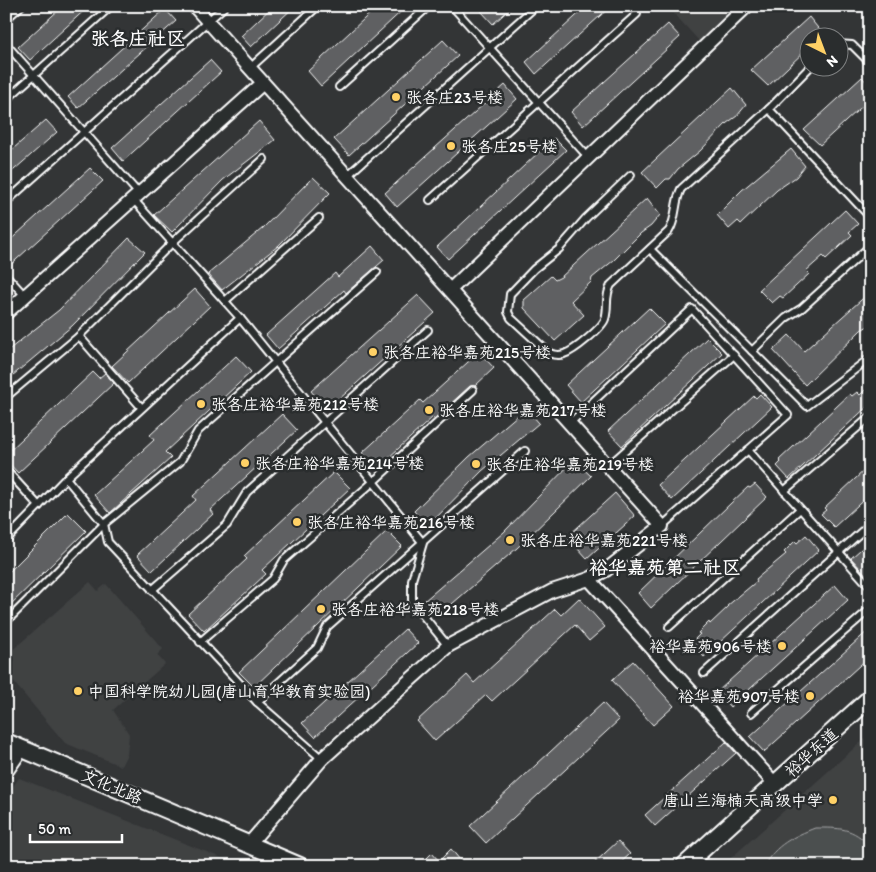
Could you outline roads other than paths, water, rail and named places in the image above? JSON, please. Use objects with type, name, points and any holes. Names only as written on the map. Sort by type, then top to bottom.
[{"type":"street","points":[[194,6],[662,526],[606,570],[589,580],[552,591],[448,646],[322,759],[249,844]]},
{"type":"street","points":[[450,290],[747,6]]},
{"type":"street","points":[[6,313],[263,83]]},
{"type":"street","points":[[589,580],[775,784]]},
{"type":"street","name":"裕华东道","points":[[684,866],[870,698]]},
{"type":"street","name":"文化北路","points":[[6,742],[300,866]]},
{"type":"street","points":[[6,772],[22,749]]},
{"type":"lane","points":[[6,19],[20,6]]},
{"type":"lane","points":[[6,100],[111,6]]},
{"type":"lane","points":[[6,202],[225,6]]},
{"type":"lane","points":[[250,68],[318,6]]},
{"type":"lane","points":[[339,87],[429,6]]},
{"type":"lane","points":[[452,6],[589,158]]},
{"type":"lane","points":[[347,176],[536,6]]},
{"type":"lane","points":[[430,200],[637,14]]},
{"type":"lane","points":[[6,44],[84,132],[172,243],[240,318],[423,543]]},
{"type":"lane","points":[[848,45],[852,45],[870,63]]},
{"type":"lane","points":[[631,175],[586,218],[559,249],[534,269],[510,294],[508,312],[544,350],[555,356],[563,355],[601,327],[606,315],[606,293],[611,285],[669,231],[674,223],[677,197],[681,189],[799,78]]},
{"type":"lane","points":[[768,109],[870,217]]},
{"type":"lane","points":[[6,397],[79,336],[172,243],[264,160]]},
{"type":"lane","points":[[225,301],[319,218]]},
{"type":"lane","points":[[752,351],[786,318],[802,308],[870,246]]},
{"type":"lane","points":[[650,249],[807,406],[870,358]]},
{"type":"lane","points":[[6,622],[104,524],[180,462],[198,431],[276,364],[377,272]]},
{"type":"lane","points":[[6,275],[25,296]]},
{"type":"lane","points":[[570,423],[692,309],[788,415],[662,526]]},
{"type":"lane","points":[[6,540],[66,478],[240,318]]},
{"type":"lane","points":[[152,590],[227,525],[247,492],[428,330]]},
{"type":"lane","points":[[79,336],[141,407]]},
{"type":"lane","points":[[608,466],[734,355]]},
{"type":"lane","points":[[200,642],[273,579],[284,560],[474,390]]},
{"type":"lane","points":[[784,491],[870,416]]},
{"type":"lane","points":[[748,450],[870,587]]},
{"type":"lane","points":[[257,702],[317,648],[327,627],[525,451]]},
{"type":"lane","points":[[6,470],[39,506]]},
{"type":"lane","points":[[66,478],[104,524],[108,542],[257,702],[322,759]]},
{"type":"lane","points":[[669,627],[800,509]]},
{"type":"lane","points":[[704,673],[870,524]]},
{"type":"lane","points":[[423,543],[412,580],[412,602],[448,646]]},
{"type":"lane","points":[[751,713],[870,609]]},
{"type":"place","name":"张各庄23号楼","points":[[396,97]]},
{"type":"place","name":"张各庄25号楼","points":[[451,146]]},
{"type":"place","name":"张各庄裕华嘉苑215号楼","points":[[373,352]]},
{"type":"place","name":"张各庄裕华嘉苑212号楼","points":[[201,404]]},
{"type":"place","name":"张各庄裕华嘉苑217号楼","points":[[429,410]]},
{"type":"place","name":"张各庄裕华嘉苑214号楼","points":[[245,463]]},
{"type":"place","name":"张各庄裕华嘉苑219号楼","points":[[476,464]]},
{"type":"place","name":"张各庄裕华嘉苑216号楼","points":[[297,522]]},
{"type":"place","name":"张各庄裕华嘉苑221号楼","points":[[510,540]]},
{"type":"place","name":"张各庄裕华嘉苑218号楼","points":[[321,609]]},
{"type":"place","name":"裕华嘉苑906号楼","points":[[782,646]]},
{"type":"place","name":"中国科学院幼儿园(唐山育华教育实验园)","points":[[78,691]]},
{"type":"place","name":"裕华嘉苑907号楼","points":[[810,696]]},
{"type":"place","name":"唐山兰海楠天高级中学","points":[[833,800]]},
{"type":"district","name":"张各庄社区","points":[[138,38]]},
{"type":"district","name":"裕华嘉苑第二社区","points":[[665,567]]}]
